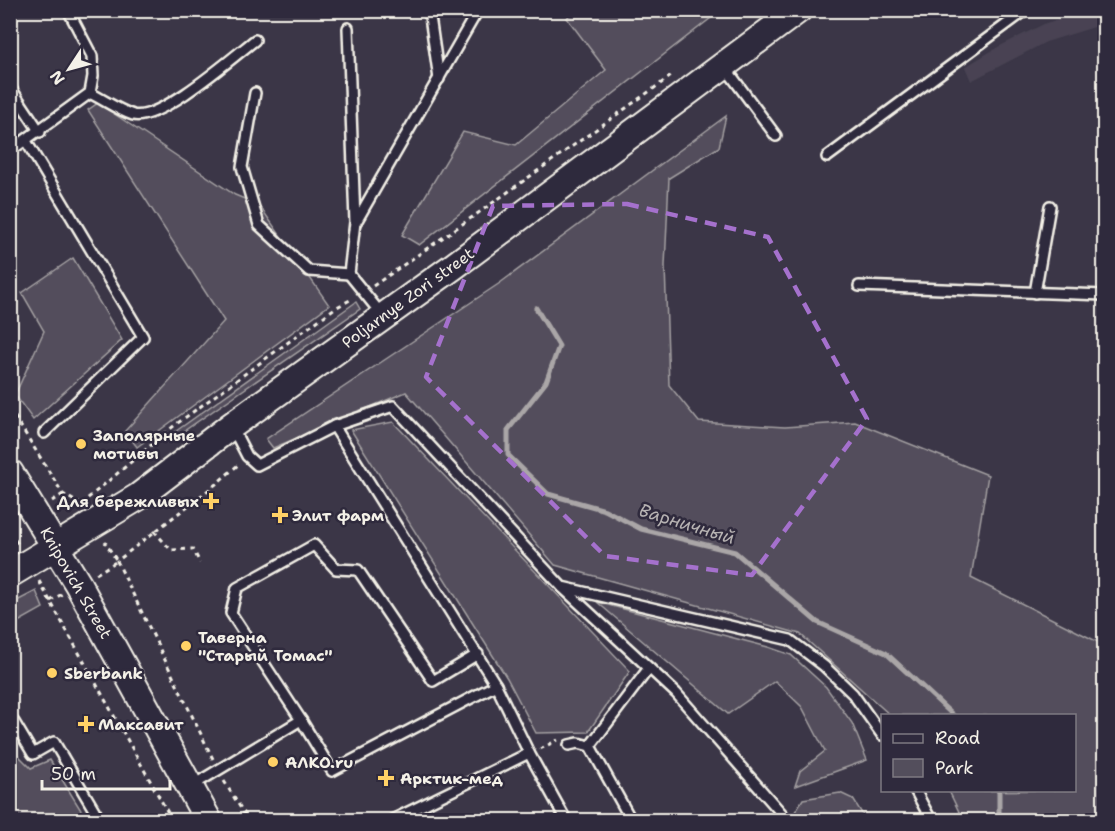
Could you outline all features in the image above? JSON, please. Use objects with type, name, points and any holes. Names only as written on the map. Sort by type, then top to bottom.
[{"type":"main road","name":"Poljarnye Zori street","points":[[10,574],[138,497],[231,426],[454,266],[798,10]]},
{"type":"main road","name":"Knipovich Street","points":[[10,473],[56,547],[208,820]]},
{"type":"lane","points":[[10,151],[40,132],[90,93],[93,76],[92,56],[68,10]]},
{"type":"lane","points":[[429,10],[439,79]]},
{"type":"lane","points":[[355,222],[478,10]]},
{"type":"lane","points":[[827,157],[1026,10]]},
{"type":"lane","points":[[348,28],[355,222],[349,274]]},
{"type":"lane","points":[[90,93],[134,115],[151,114],[173,102],[255,40]]},
{"type":"lane","points":[[723,65],[776,136]]},
{"type":"lane","points":[[10,87],[40,132]]},
{"type":"lane","points":[[255,93],[242,167],[259,225],[309,271],[349,274],[383,316]]},
{"type":"lane","points":[[26,141],[143,337],[44,433]]},
{"type":"lane","points":[[1035,293],[1050,206]]},
{"type":"lane","points":[[859,286],[1104,295]]},
{"type":"lane","points":[[231,426],[247,456],[257,465],[334,426],[393,406],[562,587],[676,693],[783,815]]},
{"type":"lane","points":[[334,426],[478,654],[566,820]]},
{"type":"lane","points":[[478,654],[433,681],[358,570],[336,569],[314,545],[237,588],[231,613],[332,771],[496,685]]},
{"type":"lane","points":[[562,587],[790,640],[824,666],[853,694],[881,734]]},
{"type":"lane","points":[[590,746],[649,668]]},
{"type":"lane","points":[[189,788],[301,720]]},
{"type":"lane","points":[[10,724],[14,722],[33,754],[54,742],[100,820]]},
{"type":"lane","points":[[569,746],[578,743],[590,746],[631,820]]},
{"type":"lane","points":[[392,820],[529,753]]},
{"type":"lane","points":[[916,792],[931,820]]},
{"type":"path","points":[[10,409],[63,494],[81,504],[176,425],[336,308],[364,292],[484,209],[676,72]]},
{"type":"path","points":[[247,456],[216,484],[117,561],[218,769],[248,820]]},
{"type":"path","points":[[154,531],[171,550],[193,549],[200,563]]},
{"type":"path","points":[[50,601],[172,820]]},
{"type":"highlighted area","points":[[627,204],[768,237],[867,419],[752,575],[605,556],[426,377],[493,206]]},
{"type":"shaded area","points":[[1087,11],[1104,11],[1104,24],[1046,42],[971,81],[965,67],[998,47],[1046,23]]},
{"type":"green space","points":[[573,11],[720,11],[419,245],[402,235],[463,132],[516,145],[606,70],[567,18]]},
{"type":"green space","points":[[98,103],[235,195],[259,205],[329,305],[137,447],[125,431],[224,321],[88,110]]},
{"type":"green space","points":[[726,116],[719,147],[669,178],[665,266],[669,385],[699,422],[785,427],[855,422],[988,475],[971,578],[1104,645],[1104,820],[963,820],[949,792],[1076,792],[1076,714],[889,714],[800,634],[555,565],[406,392],[273,448],[266,439],[500,283]]},
{"type":"green space","points":[[73,258],[122,340],[33,420],[15,395],[44,331],[22,293]]},
{"type":"green space","points":[[356,302],[360,309],[168,442],[165,439]]},
{"type":"green space","points":[[393,422],[630,671],[588,732],[536,733],[507,678],[351,430]]},
{"type":"green space","points":[[36,591],[43,608],[11,626],[11,604]]},
{"type":"green space","points":[[597,602],[791,655],[826,687],[852,723],[867,760],[795,786],[800,771],[825,751],[802,707],[775,681],[728,714]]},
{"type":"green space","points":[[11,748],[31,768],[50,760],[87,820],[11,820]]},
{"type":"green space","points":[[840,793],[853,799],[866,820],[795,820],[793,815],[803,799]]},
{"type":"waterway","name":"Варничный","points":[[536,308],[559,346],[546,382],[508,430],[508,455],[548,494],[605,510],[641,529],[735,552],[817,622],[886,653],[952,714]]},
{"type":"waterway","name":"Варничный","points":[[999,792],[999,820]]},
{"type":"place","name":"Заполярные мотивы","points":[[81,444]]},
{"type":"place","name":"Для бережливых","points":[[211,501]]},
{"type":"place","name":"Элит фарм","points":[[280,515]]},
{"type":"place","name":"Таверна \"Старый Томас\"","points":[[186,646]]},
{"type":"place","name":"Sberbank","points":[[52,673]]},
{"type":"place","name":"Максавит","points":[[86,724]]},
{"type":"place","name":"АЛКО.ru","points":[[273,762]]},
{"type":"place","name":"Арктик-мед","points":[[386,778]]}]
